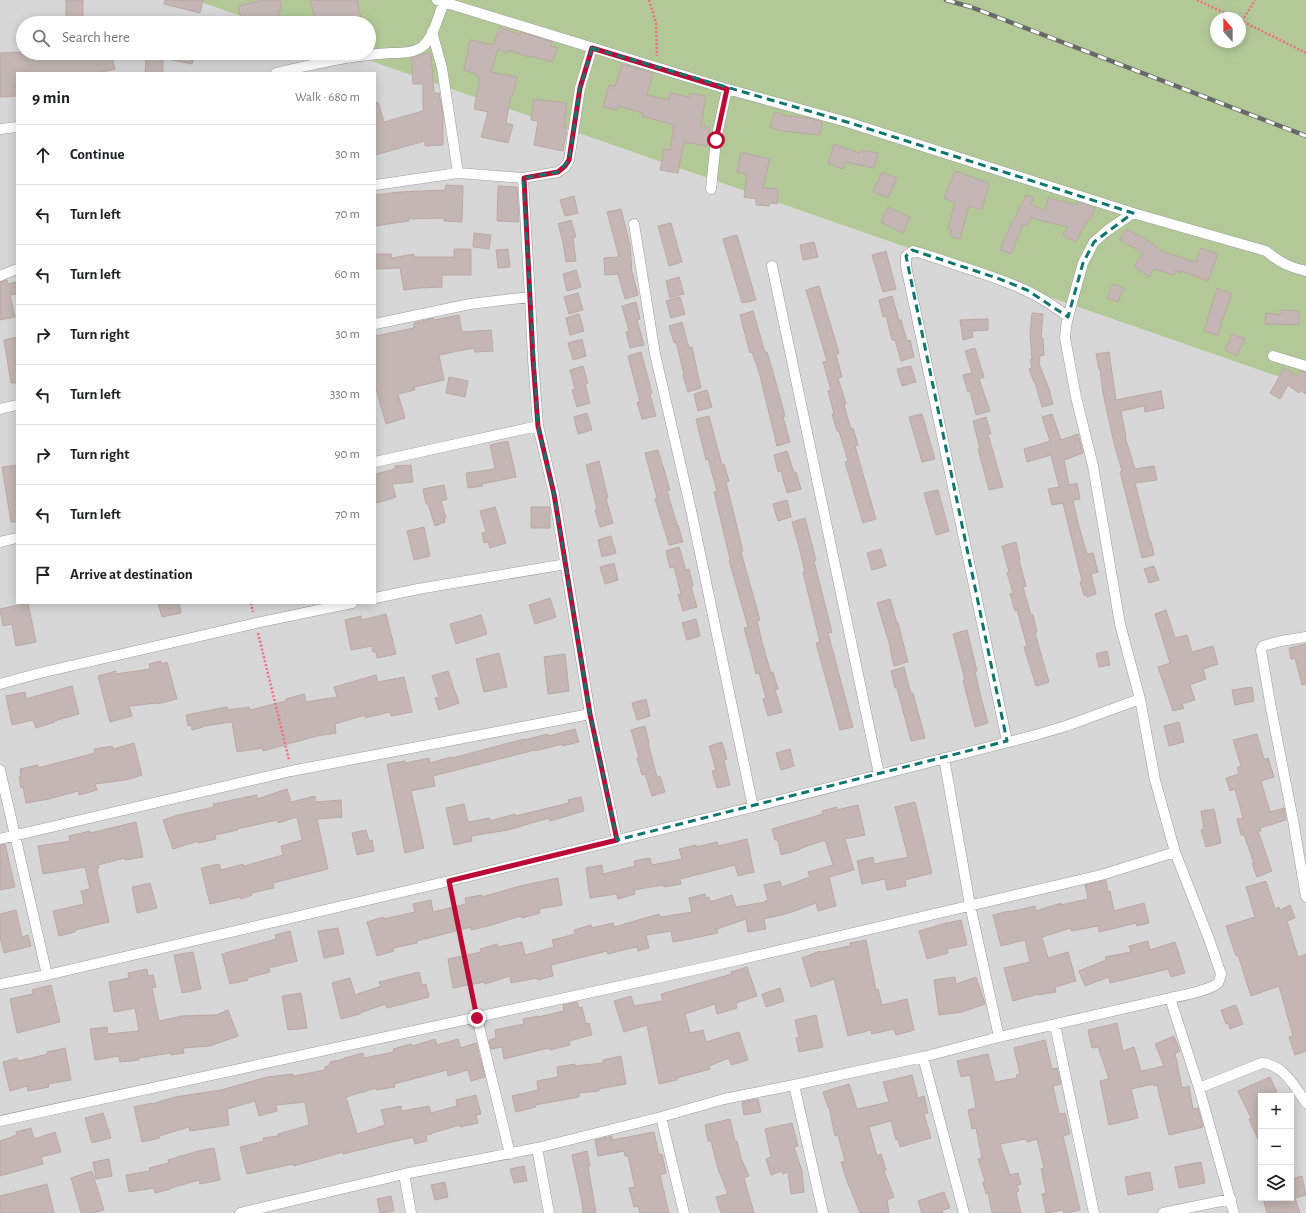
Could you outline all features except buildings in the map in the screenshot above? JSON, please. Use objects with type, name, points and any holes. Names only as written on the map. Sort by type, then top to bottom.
[{"type":"street","points":[[376,54],[406,52],[417,50],[423,46],[432,32],[440,1],[727,89],[847,122],[1133,212],[1266,251],[1278,261],[1293,268],[1306,271]]},
{"type":"street","points":[[432,32],[442,68],[458,173]]},
{"type":"street","points":[[376,185],[458,173],[524,178],[558,172],[569,160],[580,88],[592,48]]},
{"type":"street","points":[[280,72],[319,62],[334,60]]},
{"type":"street","points":[[711,189],[716,140],[727,89]]},
{"type":"street","points":[[0,129],[16,127]]},
{"type":"street","points":[[524,178],[533,359],[538,426],[554,494],[590,714],[617,840]]},
{"type":"street","points":[[240,1213],[272,1210],[404,1174],[537,1148],[661,1117],[724,1099],[923,1057],[999,1037],[1191,994],[1217,984],[1220,979],[1220,974],[1209,939],[1175,852],[1155,780],[1140,699],[1120,624],[1093,466],[1076,397],[1065,338],[1068,316],[1083,263],[1094,242],[1133,212]]},
{"type":"street","points":[[634,224],[655,354],[693,518],[753,806]]},
{"type":"street","points":[[1007,741],[906,266],[906,256],[913,251],[997,278],[1027,290],[1052,304],[1068,316]]},
{"type":"street","points":[[772,266],[879,774]]},
{"type":"street","points":[[0,276],[16,269]]},
{"type":"street","points":[[376,324],[470,304],[530,297]]},
{"type":"street","points":[[1273,356],[1306,366]]},
{"type":"street","points":[[0,409],[16,405]]},
{"type":"street","points":[[376,462],[538,426]]},
{"type":"street","points":[[0,542],[16,538]]},
{"type":"street","points":[[376,598],[418,589],[566,564]]},
{"type":"street","points":[[0,684],[40,673],[256,623],[347,604]]},
{"type":"street","points":[[1306,637],[1281,641],[1263,646],[1261,650],[1306,897]]},
{"type":"street","points":[[0,984],[47,975],[449,881],[753,806],[1066,726],[1140,699]]},
{"type":"street","points":[[0,839],[291,770],[590,714]]},
{"type":"street","points":[[944,758],[970,905],[999,1037]]},
{"type":"street","points":[[0,770],[47,975]]},
{"type":"street","points":[[0,1121],[720,964],[1101,875],[1175,852]]},
{"type":"street","points":[[1170,998],[1199,1088],[1234,1213]]},
{"type":"street","points":[[477,1018],[510,1154]]},
{"type":"street","points":[[1054,1025],[1094,1213]]},
{"type":"street","points":[[923,1057],[964,1213]]},
{"type":"street","points":[[1199,1088],[1262,1063],[1272,1065],[1283,1073],[1306,1103]]},
{"type":"street","points":[[794,1085],[823,1213]]},
{"type":"street","points":[[661,1117],[684,1213]]},
{"type":"street","points":[[537,1148],[549,1213]]},
{"type":"street","points":[[404,1174],[411,1213]]},
{"type":"street","points":[[1163,1213],[1230,1199]]},
{"type":"path","points":[[649,0],[656,23],[657,67]]},
{"type":"path","points":[[1197,0],[1223,12]]},
{"type":"path","points":[[1246,14],[1255,0]]},
{"type":"path","points":[[1246,23],[1306,53]]},
{"type":"path","points":[[256,623],[291,770]]},
{"type":"path","points":[[449,881],[477,1018]]},
{"type":"highlighted area","points":[[592,48],[847,122],[1133,213],[1094,242],[1083,263],[1068,317],[1027,290],[997,278],[912,250],[906,256],[1007,741],[617,840],[590,714],[554,494],[538,426],[523,178],[558,172],[569,160],[580,88]]},
{"type":"shaded area","points":[[0,0],[527,0],[1306,221],[1306,1213],[0,1213]]},
{"type":"green space","points":[[195,0],[1306,0],[1306,386],[368,60],[376,60],[376,16],[241,16]]},
{"type":"railway","points":[[946,0],[971,7],[1306,136]]},
{"type":"route","points":[[477,1018],[449,881],[617,840],[590,714],[554,494],[538,426],[533,359],[524,178],[558,172],[569,160],[580,88],[592,48],[727,89],[716,140]]}]
